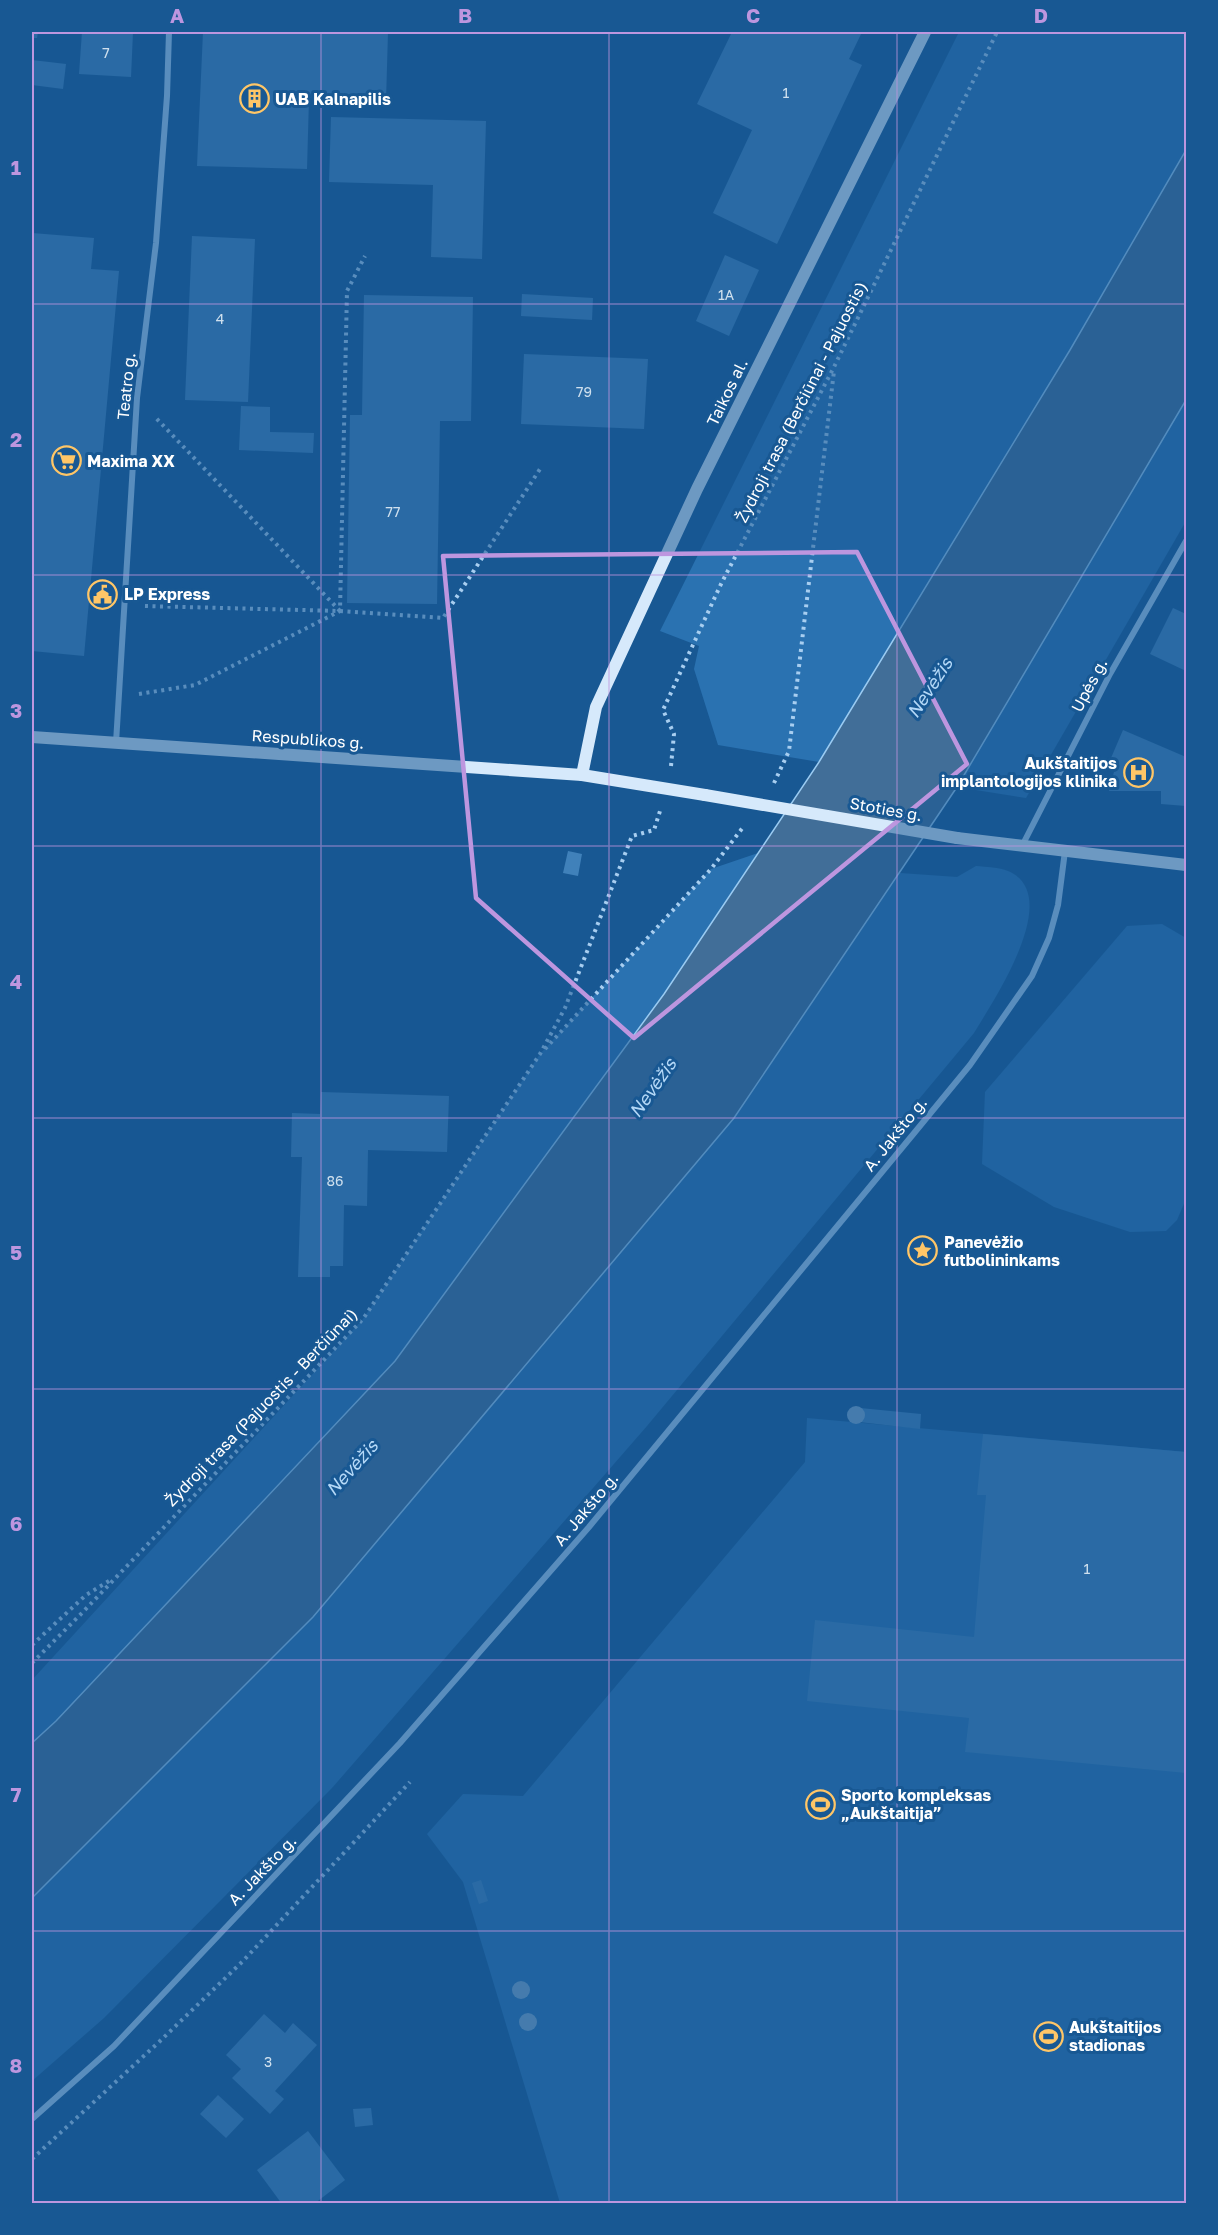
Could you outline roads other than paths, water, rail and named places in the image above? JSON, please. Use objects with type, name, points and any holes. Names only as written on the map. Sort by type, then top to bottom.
[{"type":"main road","name":"Taikos al.","points":[[582,775],[596,707],[697,489],[925,32]]},
{"type":"main road","name":"Respublikos g.","points":[[32,737],[582,775]]},
{"type":"main road","name":"Stoties g.","points":[[582,775],[957,838],[1186,865]]},
{"type":"street","name":"Teatro g.","points":[[116,743],[137,398],[156,243],[167,96],[169,32]]},
{"type":"street","name":"Upės g.","points":[[1022,846],[1110,674],[1186,541]]},
{"type":"street","name":"A. Jakšto g.","points":[[32,2119],[114,2046],[400,1743],[589,1527],[970,1065],[1032,976],[1049,938],[1058,905],[1065,851]]},
{"type":"water","name":"Nevėžis","points":[[1186,150],[1186,400],[957,787],[734,1118],[313,1617],[32,1898],[32,1743],[56,1721],[395,1361],[664,994],[819,762],[1070,350]]},
{"type":"place","name":"UAB Kalnapilis","points":[[254,99]]},
{"type":"place","name":"Maxima XX","points":[[66,461]]},
{"type":"place","name":"LP Express","points":[[103,594]]},
{"type":"place","name":"Aukštaitijos implantologijos klinika","points":[[1138,772]]},
{"type":"place","name":"Panevėžio futbolininkams","points":[[923,1251]]},
{"type":"place","name":"Sporto kompleksas „Aukštaitija”","points":[[820,1804]]},
{"type":"place","name":"Aukštaitijos stadionas","points":[[1048,2036]]}]
